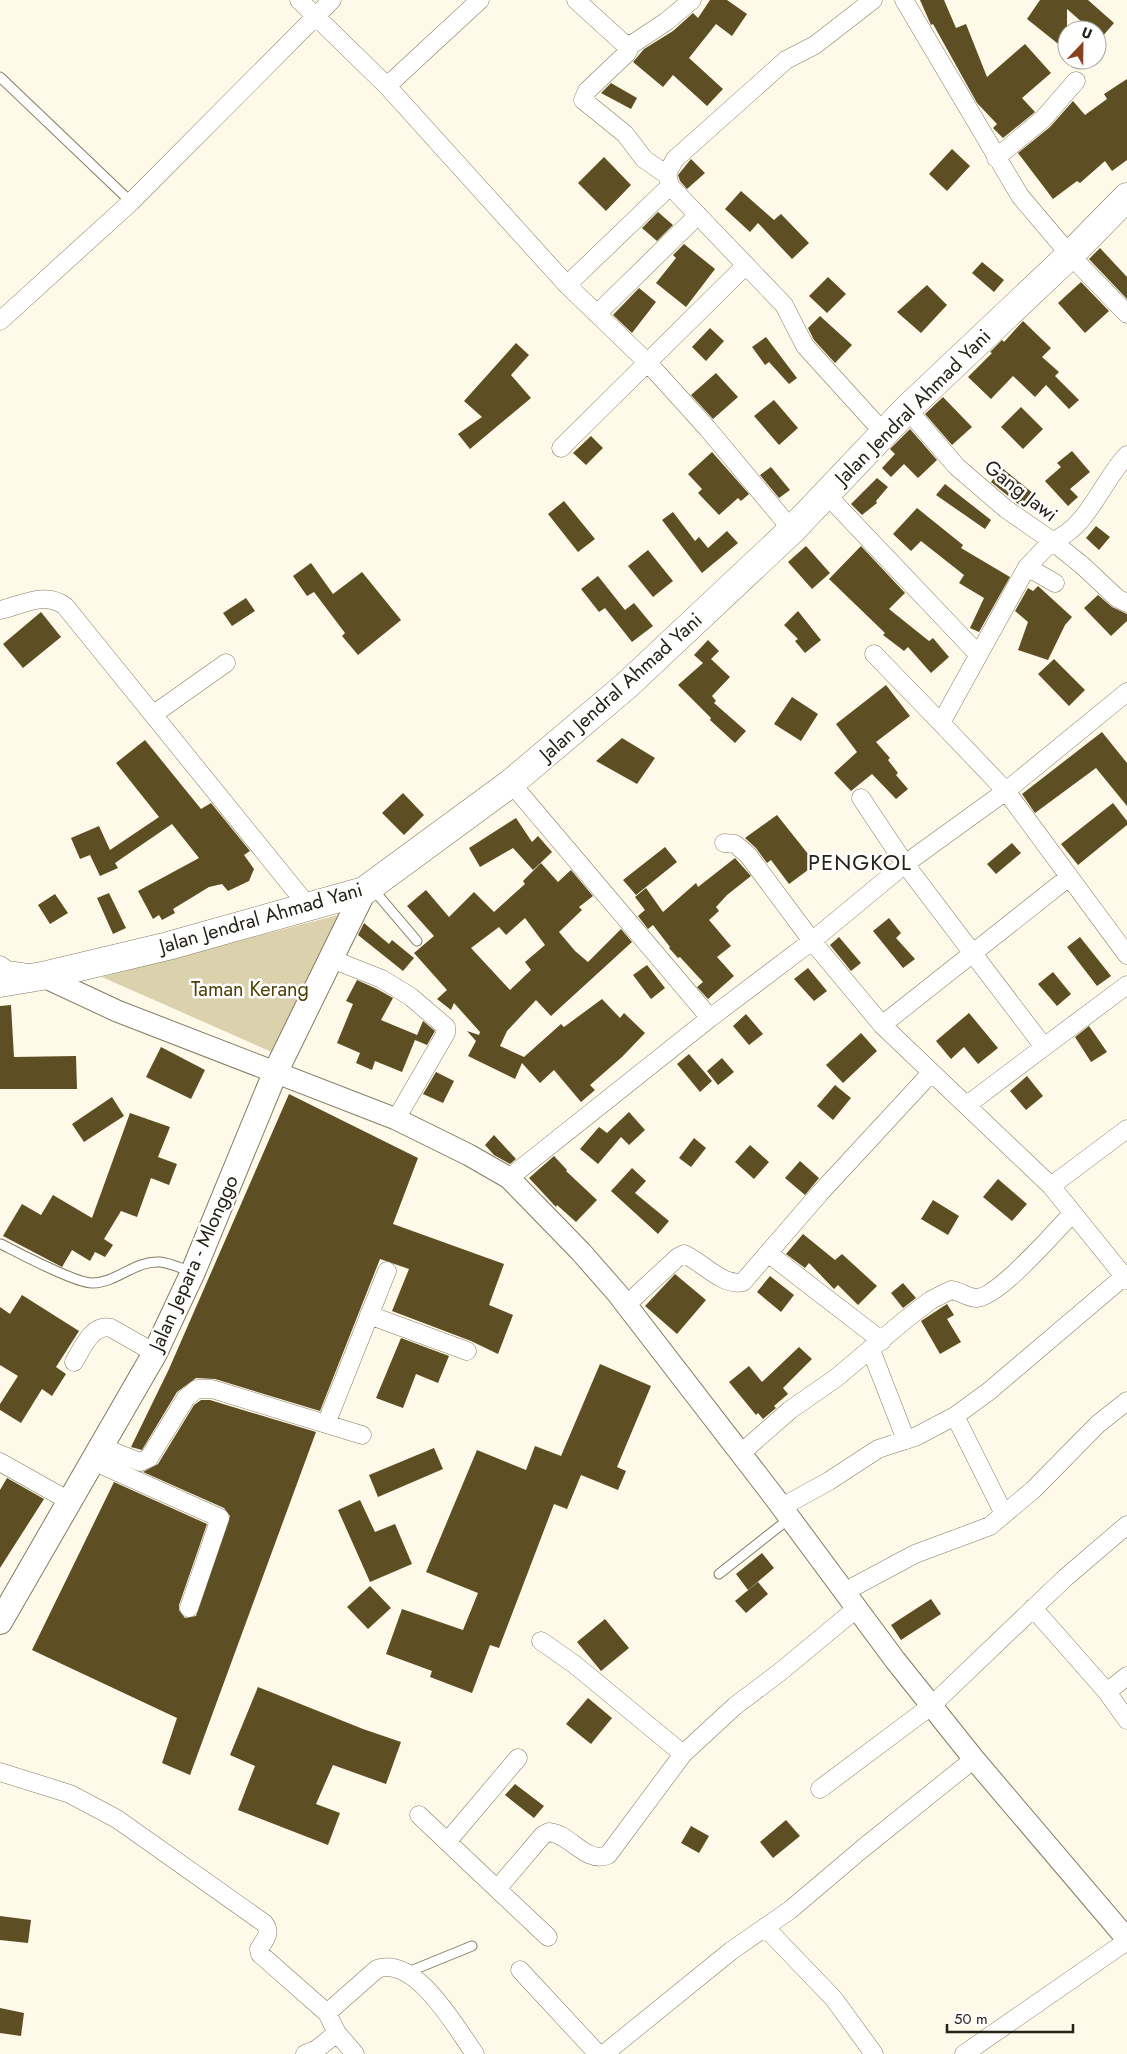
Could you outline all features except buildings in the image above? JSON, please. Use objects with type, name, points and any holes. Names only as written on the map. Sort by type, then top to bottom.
[{"type":"highway","name":"Jalan Jendral Ahmad Yani","points":[[0,983],[42,976],[168,946],[367,889],[511,783],[626,685],[792,530],[907,409],[1070,255],[1127,197]]},
{"type":"main road","name":"Jalan Jepara - Mlonggo","points":[[0,1622],[71,1502],[155,1353],[193,1272],[275,1074],[329,958],[367,889]]},
{"type":"street","points":[[299,0],[386,86],[567,285],[649,364],[707,428],[792,530]]},
{"type":"street","points":[[0,321],[131,202],[332,0]]},
{"type":"street","points":[[386,86],[480,0]]},
{"type":"street","points":[[576,0],[622,42],[631,45]]},
{"type":"street","points":[[692,0],[667,21],[631,45],[627,53],[593,85],[583,98],[585,102],[625,134],[644,159],[668,181],[784,305],[805,346],[884,433]]},
{"type":"street","points":[[567,285],[668,181],[669,166],[675,159],[786,60],[815,45],[873,0]]},
{"type":"street","points":[[904,0],[1020,196],[1070,255],[1127,314]]},
{"type":"street","points":[[996,158],[1043,119],[1076,81]]},
{"type":"street","points":[[597,314],[698,215]]},
{"type":"street","points":[[561,448],[649,364],[746,264]]},
{"type":"street","name":"Gang Jawi","points":[[907,409],[957,467],[1006,508],[1052,541],[1063,536],[1078,523],[1113,469],[1127,455]]},
{"type":"street","points":[[826,494],[978,654]]},
{"type":"street","points":[[941,723],[1027,567],[1052,541],[1083,566],[1117,598],[1127,604]]},
{"type":"street","points":[[1027,567],[1055,583]]},
{"type":"street","points":[[0,610],[42,598],[58,601],[65,606],[101,648],[308,906]]},
{"type":"street","points":[[874,654],[1006,791],[1127,955]]},
{"type":"street","points":[[154,714],[226,663]]},
{"type":"street","points":[[509,1178],[710,1018],[812,941],[905,864],[1006,791],[1126,696]]},
{"type":"street","points":[[511,783],[710,1018]]},
{"type":"street","points":[[861,798],[905,864],[1044,1048]]},
{"type":"street","points":[[724,844],[735,844],[748,855],[812,941],[882,1025],[1051,1186],[1126,1277],[988,1392],[954,1416],[906,1440],[878,1449],[786,1512]]},
{"type":"street","points":[[882,1025],[1069,877]]},
{"type":"street","points":[[329,958],[382,979],[411,997],[446,1027],[446,1033],[396,1119]]},
{"type":"street","points":[[0,965],[7,970],[42,976],[117,1011],[275,1074],[396,1119],[462,1151],[509,1178],[581,1252],[626,1305],[786,1512],[856,1609],[931,1706],[1127,1940],[964,2054]]},
{"type":"street","points":[[968,1105],[1127,985]]},
{"type":"street","points":[[626,1305],[678,1257],[684,1254],[736,1284],[749,1277],[820,1194],[931,1073]]},
{"type":"street","points":[[1051,1186],[1127,1129]]},
{"type":"street","points":[[740,1454],[790,1410],[877,1345],[905,1320],[945,1292],[955,1291],[973,1298],[982,1296],[1014,1275],[1073,1213]]},
{"type":"street","points":[[768,1254],[877,1345],[906,1440]]},
{"type":"street","points":[[326,1424],[387,1271]]},
{"type":"street","points":[[369,1315],[467,1351]]},
{"type":"street","points":[[74,1362],[95,1330],[103,1327],[111,1328],[155,1353]]},
{"type":"street","points":[[98,1454],[140,1462],[149,1458],[186,1398],[197,1389],[212,1389],[362,1435]]},
{"type":"street","points":[[844,1592],[915,1554],[990,1526],[1033,1490],[1098,1424],[1127,1401]]},
{"type":"street","points":[[954,1416],[1004,1514]]},
{"type":"street","points":[[98,1454],[220,1518],[189,1608]]},
{"type":"street","points":[[0,1462],[71,1502]]},
{"type":"street","points":[[820,1789],[931,1706],[1033,1608],[1127,1525]]},
{"type":"street","points":[[1033,1608],[1107,1692],[1127,1720]]},
{"type":"street","points":[[497,1889],[543,1835],[549,1832],[563,1837],[593,1856],[608,1855],[683,1754],[735,1706],[780,1672],[856,1609]]},
{"type":"street","points":[[542,1641],[574,1664],[683,1754]]},
{"type":"street","points":[[1107,1692],[1127,1676]]},
{"type":"street","points":[[447,1842],[518,1758]]},
{"type":"street","points":[[604,2054],[974,1759]]},
{"type":"street","points":[[0,1772],[70,1794],[117,1819],[264,1922],[268,1928],[268,1934],[259,1949],[260,1954],[327,2013],[337,2033],[356,2054]]},
{"type":"street","points":[[418,1815],[548,1936]]},
{"type":"street","points":[[765,1927],[834,1999],[874,2054]]},
{"type":"street","points":[[327,2013],[377,1969],[385,1967],[408,1972],[431,1995],[474,2054]]},
{"type":"street","points":[[520,1970],[598,2054]]},
{"type":"street","points":[[305,2054],[317,2049],[337,2033]]},
{"type":"lane","points":[[0,77],[131,202]]},
{"type":"lane","points":[[367,889],[417,941]]},
{"type":"lane","points":[[1,1244],[83,1282],[106,1282],[154,1262],[170,1264],[193,1272]]},
{"type":"lane","points":[[719,1574],[786,1512]]},
{"type":"lane","points":[[408,1972],[472,1946]]},
{"type":"green space","name":"Taman Kerang","points":[[338,915],[274,1053],[102,977]]},
{"type":"district","name":"PENGKOL","points":[[860,862]]}]
